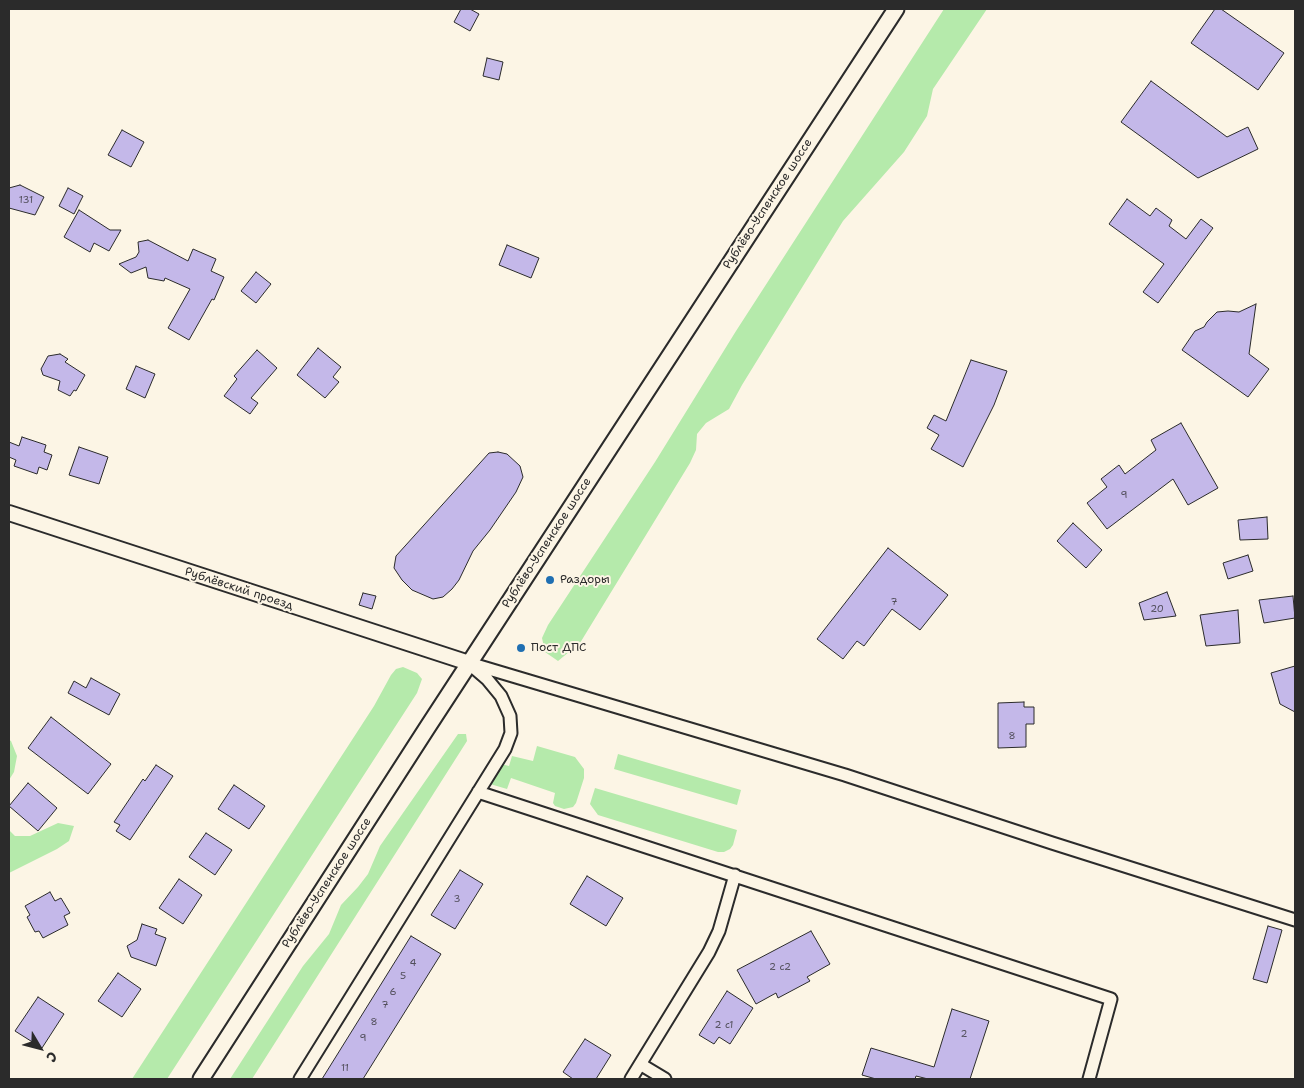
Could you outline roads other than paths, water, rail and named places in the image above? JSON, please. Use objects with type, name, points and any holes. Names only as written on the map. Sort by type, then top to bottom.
[{"type":"main road","name":"Рублёво-Успенское шоссе","points":[[201,1079],[469,663],[896,9]]},
{"type":"street","name":"Рублёвский проезд","points":[[9,513],[90,541],[469,663]]},
{"type":"street","points":[[300,1079],[505,749],[510,733],[510,716],[501,696],[487,679],[469,663]]},
{"type":"street","points":[[469,663],[845,775],[1295,920]]},
{"type":"street","points":[[478,792],[1112,998],[1088,1079]]},
{"type":"street","points":[[631,1079],[709,952],[719,931],[735,875]]},
{"type":"street","points":[[640,1064],[665,1079]]},
{"type":"place","name":"Раздоры","points":[[550,580]]},
{"type":"place","name":"Пост ДПС","points":[[521,648]]}]
